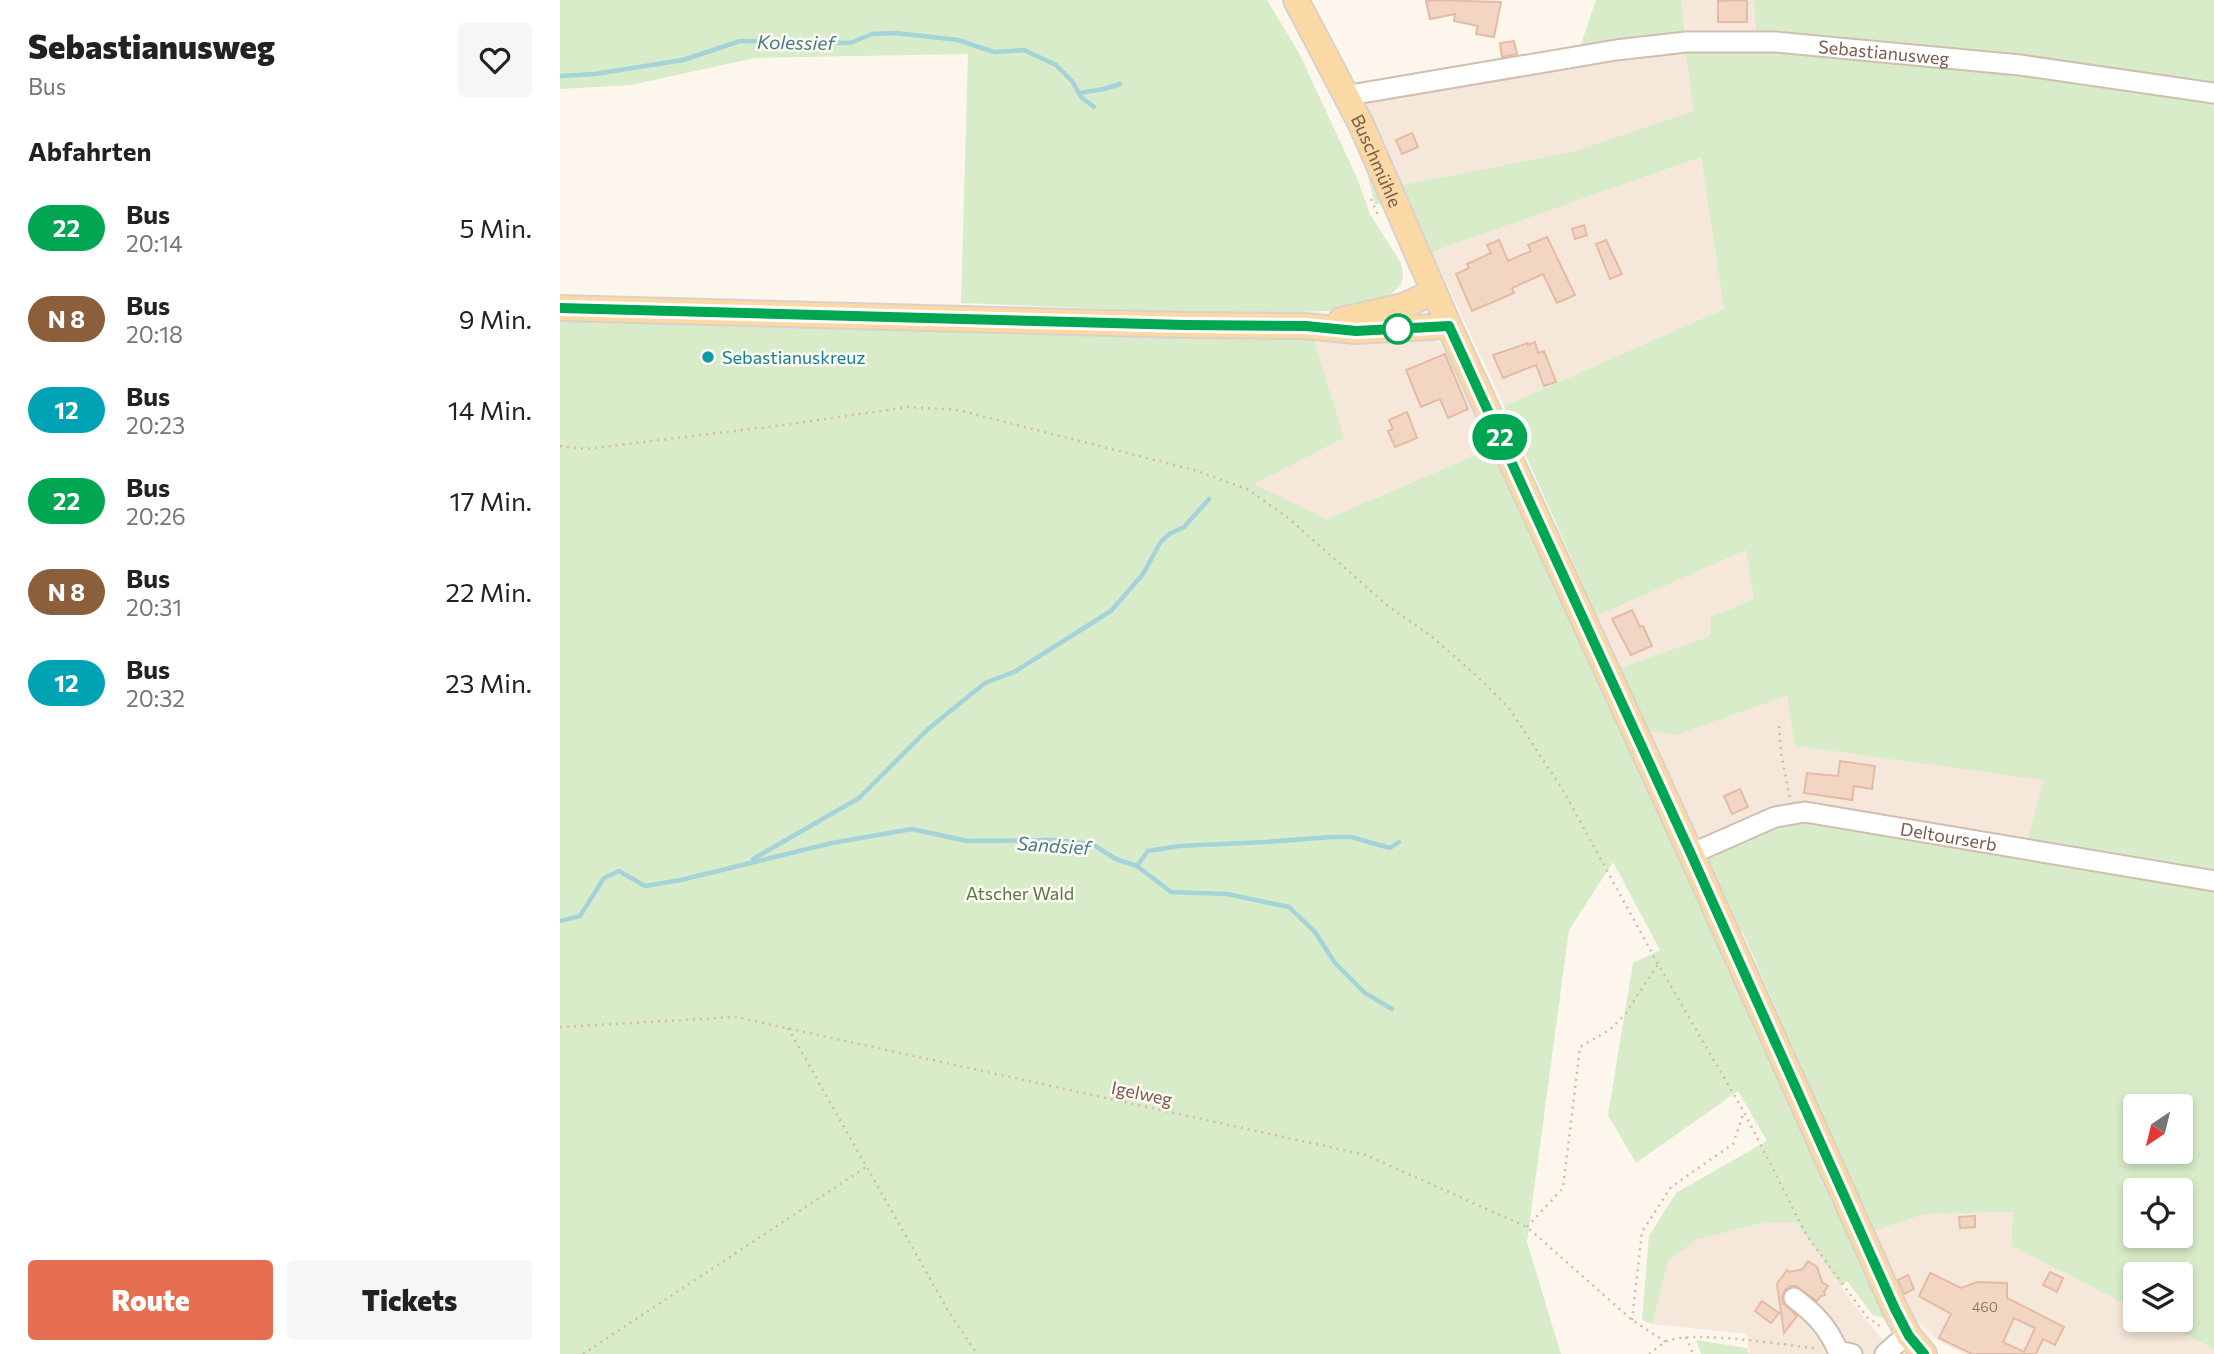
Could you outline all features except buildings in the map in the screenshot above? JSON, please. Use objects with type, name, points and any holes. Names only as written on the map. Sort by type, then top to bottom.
[{"type":"main road","name":"Buschmühle","points":[[1296,0],[1348,97],[1449,326],[1691,854],[1895,1309],[1903,1347]]},
{"type":"main road","points":[[1306,326],[1403,306],[1434,292]]},
{"type":"main road","points":[[560,308],[1306,326],[1356,331],[1449,326]]},
{"type":"street","name":"Sebastianusweg","points":[[1348,97],[1616,50],[1686,42],[1736,41],[1790,43],[2020,65],[2214,93]]},
{"type":"street","name":"Deltourserb","points":[[1691,854],[1775,817],[1792,813],[1821,813],[2214,881]]},
{"type":"street","points":[[1794,1297],[1820,1320],[1844,1353]]},
{"type":"path","points":[[560,446],[585,449],[908,407],[938,408],[958,410],[1117,449],[1194,470],[1247,489],[1287,517],[1388,606],[1431,636],[1477,676],[1508,708],[1564,792],[1658,964],[1744,1112],[1807,1236],[1867,1317],[1903,1347]]},
{"type":"path","points":[[1779,726],[1792,813]]},
{"type":"path","points":[[1527,1227],[1563,1188],[1580,1047],[1611,1029],[1626,1013],[1658,964]]},
{"type":"path","name":"Igelweg","points":[[560,1027],[736,1017],[1366,1155],[1527,1227],[1632,1320],[1666,1342]]},
{"type":"path","points":[[788,1028],[950,1314],[977,1354]]},
{"type":"path","points":[[1632,1320],[1642,1232],[1671,1187],[1733,1144],[1744,1112]]},
{"type":"path","points":[[583,1354],[866,1167]]},
{"type":"path","points":[[1686,1337],[1693,1354]]},
{"type":"path","points":[[1649,1354],[1666,1342],[1686,1337],[1775,1343],[1844,1353]]},
{"type":"shaded area","points":[[1681,0],[1754,0],[1756,36],[1685,35]]},
{"type":"shaded area","points":[[1685,48],[1695,111],[1575,151],[1402,185],[1367,107],[1370,98]]},
{"type":"shaded area","points":[[1701,157],[1724,309],[1504,406],[1432,252]]},
{"type":"shaded area","points":[[1313,336],[1425,339],[1438,342],[1448,349],[1494,447],[1327,519],[1253,484],[1344,438]]},
{"type":"shaded area","points":[[1746,550],[1754,599],[1711,617],[1710,636],[1619,668],[1597,616]]},
{"type":"shaded area","points":[[1787,696],[1796,746],[2045,780],[2027,841],[1697,842],[1648,731],[1676,735]]},
{"type":"shaded area","points":[[2013,1212],[2011,1246],[2123,1303],[2123,1332],[2180,1332],[2214,1349],[2214,1354],[1965,1354],[1937,1340],[1908,1312],[1873,1231],[1925,1214]]},
{"type":"shaded area","points":[[1796,1222],[1854,1305],[1894,1354],[1749,1354],[1747,1334],[1652,1324],[1668,1261],[1696,1240],[1762,1223]]},
{"type":"green space","points":[[560,0],[1267,0],[1299,53],[1357,178],[1370,214],[1401,263],[1401,285],[1383,301],[1371,305],[1279,313],[961,303],[968,54],[755,58],[631,85],[560,89]]},
{"type":"green space","points":[[1596,0],[1681,0],[1685,35],[1579,50]]},
{"type":"green space","points":[[1754,0],[2214,0],[2214,89],[1756,36]]},
{"type":"green space","points":[[1685,48],[1915,60],[2035,73],[2214,101],[2214,1349],[2180,1332],[2193,1332],[2193,1262],[2123,1262],[2123,1303],[2011,1246],[2013,1212],[1925,1214],[1873,1231],[1743,933],[1736,925],[1706,856],[1697,842],[1796,800],[2027,841],[2044,780],[1795,746],[1787,696],[1676,735],[1648,731],[1619,668],[1710,636],[1711,617],[1754,599],[1746,550],[1597,616],[1504,406],[1724,309],[1701,157],[1432,252],[1402,185],[1575,151],[1694,111]]},
{"type":"green space","points":[[1342,107],[1381,203],[1375,205],[1365,164],[1338,110]]},
{"type":"green space","name":"Atscher Wald","points":[[560,314],[1313,336],[1344,438],[1254,484],[1327,519],[1494,447],[1887,1319],[1874,1316],[1847,1281],[1841,1286],[1796,1222],[1762,1223],[1696,1240],[1668,1261],[1652,1324],[1642,1320],[1649,1236],[1676,1193],[1767,1141],[1738,1091],[1636,1163],[1608,1115],[1633,963],[1660,950],[1613,862],[1569,930],[1527,1242],[1561,1354],[560,1354]]},
{"type":"green space","points":[[1696,1340],[1747,1348],[1749,1354],[1701,1354]]},
{"type":"waterway","name":"Kolessief","points":[[560,76],[595,74],[683,60],[740,41],[850,43],[872,34],[896,33],[958,40],[994,52],[1024,50],[1056,65],[1072,81],[1081,97],[1094,107]]},
{"type":"waterway","points":[[1079,93],[1120,84]]},
{"type":"waterway","name":"Sandsief","points":[[753,859],[859,798],[928,729],[985,683],[1014,672],[1111,611],[1143,574],[1160,543],[1169,534],[1184,527],[1209,499]]},
{"type":"waterway","name":"Sandsief","points":[[560,921],[580,916],[604,878],[619,871],[645,886],[681,880],[832,843],[912,829],[967,841],[1055,840],[1092,844],[1116,859],[1137,866],[1171,892],[1227,894],[1289,907],[1315,932],[1335,963],[1365,993],[1392,1009]]},
{"type":"waterway","points":[[1137,866],[1148,851],[1179,846],[1332,837],[1351,837],[1390,848],[1399,842]]},
{"type":"bus line","name":"22","points":[[560,308],[1306,326],[1356,331],[1449,326],[1691,854],[1895,1309],[1909,1336],[1924,1354]]},
{"type":"place","name":"Sebastianuskreuz","points":[[708,357]]}]
